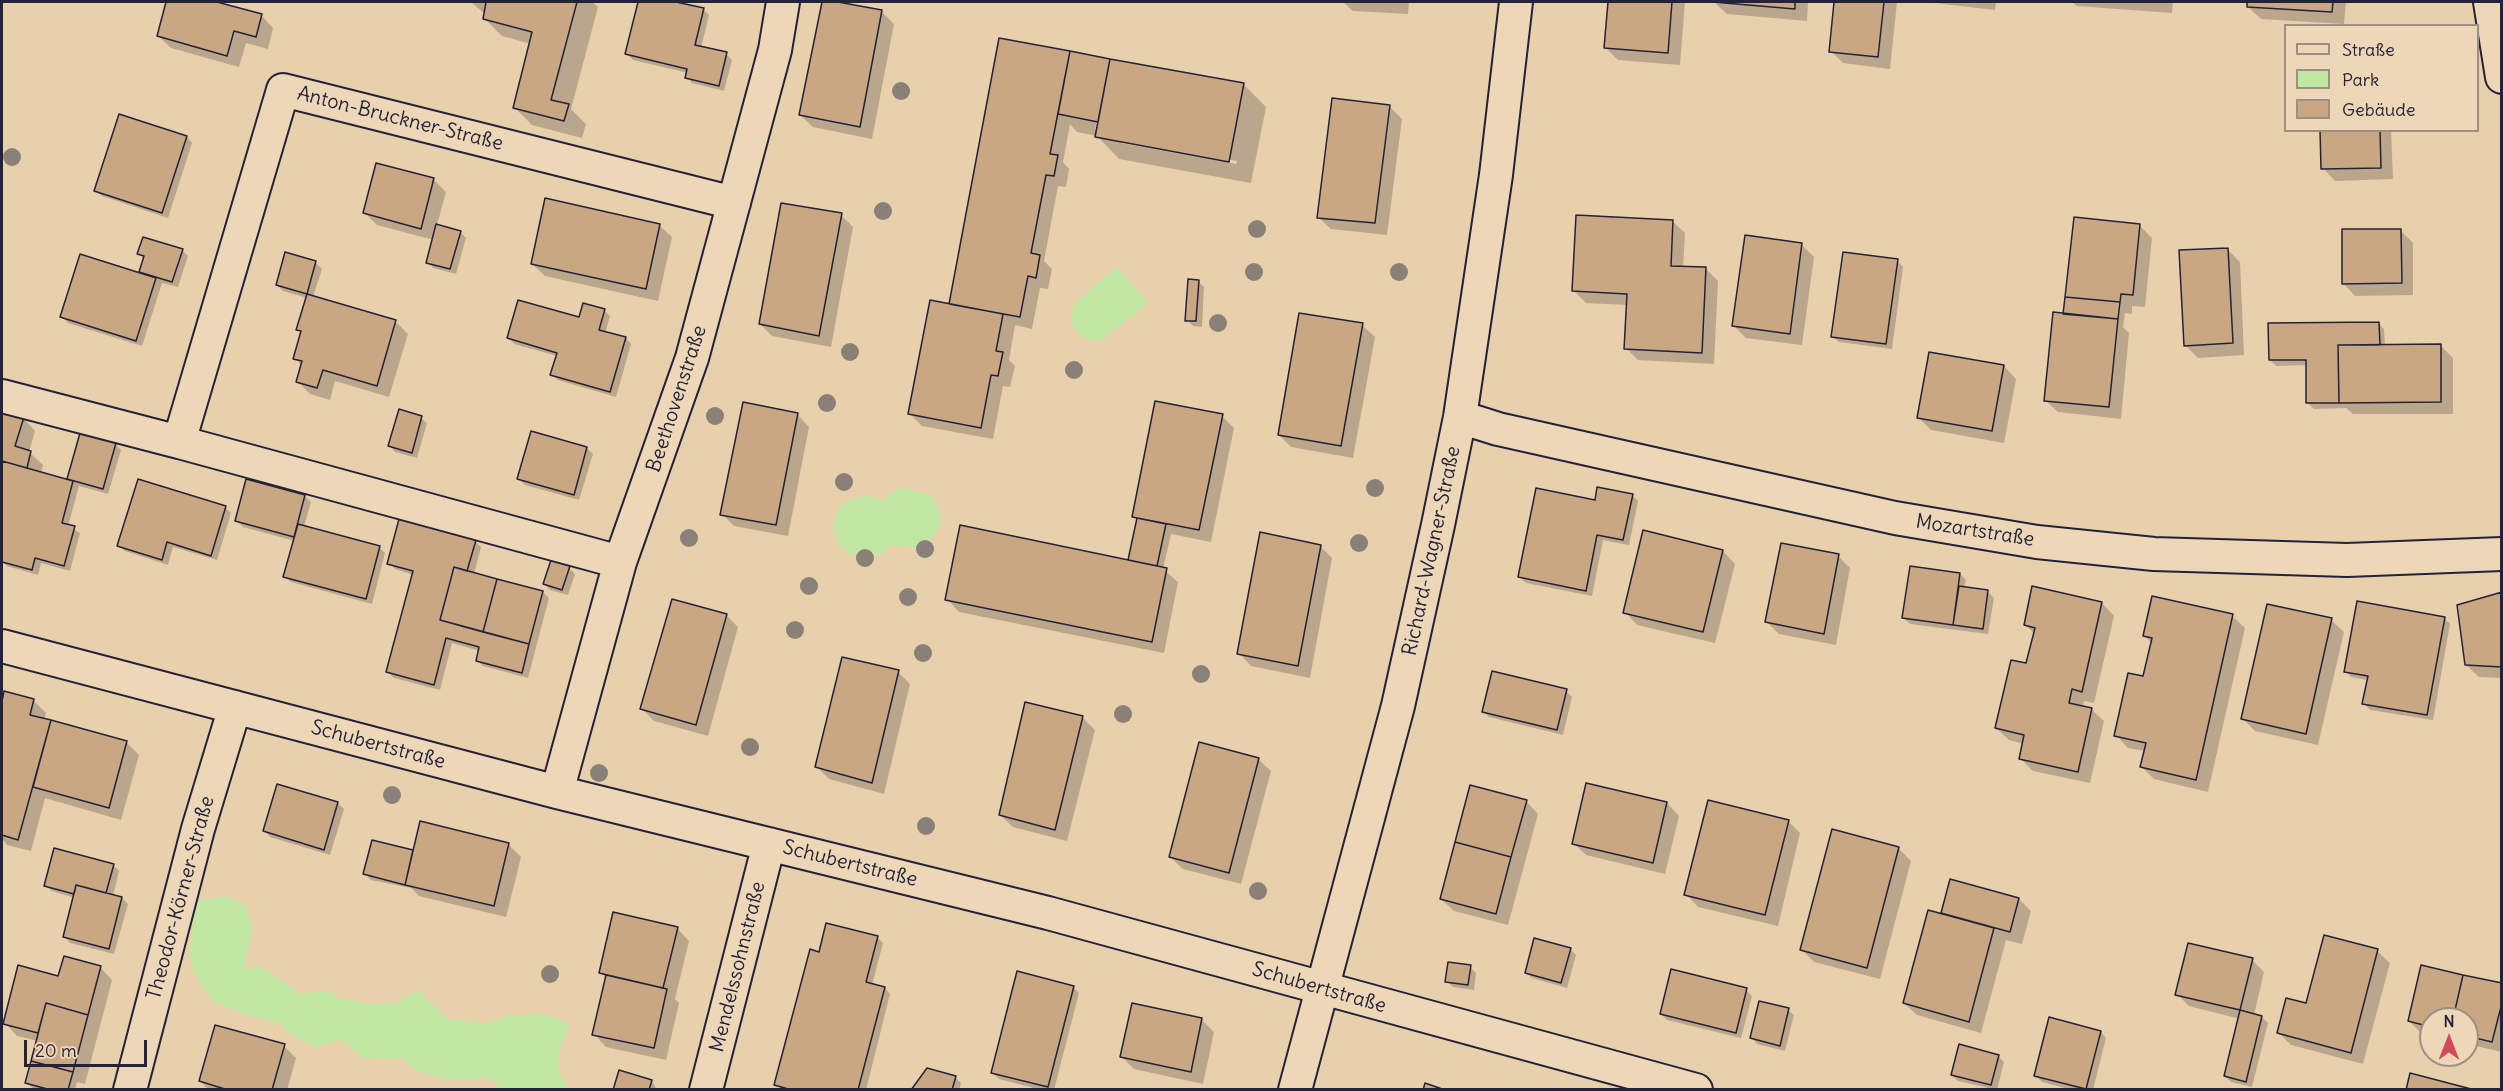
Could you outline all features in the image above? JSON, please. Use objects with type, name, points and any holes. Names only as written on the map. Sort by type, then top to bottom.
[{"type":"street","name":"Beethovenstraße","points":[[557,792],[620,562],[692,358],[775,50],[783,2]]},
{"type":"street","name":"Richard-Wagner-Straße","points":[[1295,1089],[1398,706],[1460,417],[1496,175],[1516,2]]},
{"type":"street","points":[[2490,2],[2502,77]]},
{"type":"street","name":"Anton-Bruckner-Straße","points":[[179,442],[283,90],[734,202]]},
{"type":"street","points":[[2,396],[620,562]]},
{"type":"street","name":"Mozartstraße","points":[[1460,417],[1498,429],[1895,518],[2037,542],[2154,554],[2347,560],[2502,554]]},
{"type":"street","name":"Schubertstraße","points":[[2,646],[557,792],[1048,913],[1696,1089]]},
{"type":"street","name":"Theodor-Körner-Straße","points":[[130,1089],[198,829],[234,707]]},
{"type":"street","name":"Mendelssohnstraße","points":[[706,1089],[769,844]]},
{"type":"green space","points":[[1117,267],[1148,303],[1101,340],[1082,337],[1072,325],[1072,310],[1075,303]]},
{"type":"green space","points":[[898,488],[929,494],[940,510],[940,523],[935,534],[927,543],[915,548],[892,545],[883,553],[872,558],[859,558],[848,553],[839,545],[834,523],[838,510],[846,502],[858,497],[870,496],[882,501]]},
{"type":"green space","points":[[226,896],[246,906],[252,928],[244,968],[264,968],[299,994],[329,990],[338,998],[373,1004],[397,1003],[417,990],[448,1019],[486,1023],[511,1015],[546,1014],[569,1024],[558,1053],[559,1070],[568,1089],[502,1089],[490,1078],[444,1080],[414,1069],[405,1059],[363,1058],[341,1039],[316,1047],[289,1034],[280,1023],[250,1016],[213,1001],[194,973],[189,952],[195,909],[200,900]]},
{"type":"building","points":[[166,2],[217,2],[262,14],[256,37],[234,31],[227,56],[157,36]]},
{"type":"building","points":[[486,2],[577,2],[551,100],[569,104],[564,121],[513,108],[532,32],[483,19]]},
{"type":"building","points":[[638,2],[676,2],[704,8],[695,45],[727,52],[719,86],[685,78],[687,69],[625,54]]},
{"type":"building","points":[[822,2],[838,2],[882,10],[860,127],[799,115]]},
{"type":"building","points":[[1608,2],[1672,2],[1668,53],[1604,48]]},
{"type":"building","points":[[1713,2],[1795,2],[1795,9]]},
{"type":"building","points":[[1834,2],[1884,2],[1878,57],[1829,52]]},
{"type":"building","points":[[2247,2],[2333,2],[2332,12],[2247,7]]},
{"type":"building","points":[[999,38],[1070,51],[1050,154],[1058,155],[1054,176],[1046,175],[1031,253],[1040,255],[1036,278],[1028,276],[1020,317],[949,304]]},
{"type":"building","points":[[1070,51],[1110,59],[1098,122],[1058,114]]},
{"type":"building","points":[[1110,59],[1244,83],[1229,162],[1095,137]]},
{"type":"building","points":[[1332,98],[1390,105],[1375,223],[1317,218]]},
{"type":"building","points":[[119,114],[187,136],[162,213],[94,191]]},
{"type":"building","points":[[2320,132],[2380,132],[2381,168],[2321,169]]},
{"type":"building","points":[[376,163],[434,178],[421,229],[363,213]]},
{"type":"building","points":[[545,198],[660,224],[646,289],[531,264]]},
{"type":"building","points":[[781,203],[842,213],[819,336],[759,324]]},
{"type":"building","points":[[1576,215],[1673,220],[1671,266],[1706,267],[1702,353],[1624,349],[1627,294],[1572,291]]},
{"type":"building","points":[[2074,217],[2140,224],[2133,295],[2121,294],[2120,302],[2065,297]]},
{"type":"building","points":[[436,224],[461,231],[450,269],[426,263]]},
{"type":"building","points":[[2342,229],[2401,229],[2402,283],[2342,284]]},
{"type":"building","points":[[1745,235],[1802,243],[1790,334],[1732,326]]},
{"type":"building","points":[[143,237],[183,249],[172,282],[139,272],[144,256],[137,254]]},
{"type":"building","points":[[2228,248],[2233,343],[2184,346],[2179,250]]},
{"type":"building","points":[[285,252],[316,261],[307,294],[276,285]]},
{"type":"building","points":[[1843,252],[1898,259],[1886,344],[1831,337]]},
{"type":"building","points":[[80,254],[156,278],[136,341],[60,317]]},
{"type":"building","points":[[1188,279],[1199,280],[1196,321],[1185,321]]},
{"type":"building","points":[[307,294],[396,320],[377,386],[323,370],[317,388],[296,382],[302,361],[293,359],[301,331],[296,330]]},
{"type":"building","points":[[2065,297],[2120,302],[2118,319],[2063,314]]},
{"type":"building","points":[[518,300],[579,317],[583,303],[605,309],[599,330],[626,337],[610,392],[550,375],[557,353],[507,338]]},
{"type":"building","points":[[930,300],[1003,314],[996,351],[1003,352],[998,376],[991,375],[981,428],[908,414]]},
{"type":"building","points":[[2053,312],[2118,319],[2109,407],[2044,401]]},
{"type":"building","points":[[1299,313],[1363,323],[1341,446],[1278,435]]},
{"type":"building","points":[[2379,322],[2380,345],[2338,345],[2339,403],[2306,403],[2306,360],[2269,360],[2268,323]]},
{"type":"building","points":[[2441,344],[2441,402],[2339,403],[2338,345]]},
{"type":"building","points":[[1929,352],[2004,365],[1992,431],[1917,418]]},
{"type":"building","points":[[1155,401],[1223,414],[1199,530],[1132,517]]},
{"type":"building","points":[[743,402],[798,413],[776,525],[720,515]]},
{"type":"building","points":[[399,409],[422,416],[412,453],[388,446]]},
{"type":"building","points":[[2,410],[24,417],[15,446],[31,451],[27,468],[2,461]]},
{"type":"building","points":[[531,431],[587,447],[574,495],[517,479]]},
{"type":"building","points":[[80,433],[116,443],[103,489],[67,479]]},
{"type":"building","points":[[2,461],[73,481],[62,523],[75,526],[64,566],[35,558],[32,570],[2,562]]},
{"type":"building","points":[[138,479],[226,506],[211,556],[167,542],[162,560],[117,546]]},
{"type":"building","points":[[246,479],[305,495],[294,537],[235,521]]},
{"type":"building","points":[[1597,487],[1633,494],[1623,540],[1597,535],[1586,591],[1518,577],[1536,488],[1595,500]]},
{"type":"building","points":[[1137,518],[1166,524],[1157,566],[1128,560]]},
{"type":"building","points":[[399,519],[476,540],[467,571],[454,567],[440,620],[529,644],[522,673],[476,661],[479,647],[446,638],[434,685],[386,672],[413,571],[387,564]]},
{"type":"building","points":[[298,524],[380,546],[366,599],[283,577]]},
{"type":"building","points":[[960,525],[1167,568],[1152,642],[945,600]]},
{"type":"building","points":[[1643,530],[1723,550],[1703,632],[1623,613]]},
{"type":"building","points":[[1260,532],[1321,545],[1298,666],[1237,654]]},
{"type":"building","points":[[1781,543],[1839,554],[1824,634],[1765,622]]},
{"type":"building","points":[[551,560],[570,566],[562,590],[543,584]]},
{"type":"building","points":[[1910,566],[1960,573],[1953,625],[1902,618]]},
{"type":"building","points":[[454,567],[497,579],[483,632],[440,620]]},
{"type":"building","points":[[497,579],[543,591],[529,644],[483,632]]},
{"type":"building","points":[[1959,586],[1988,590],[1983,629],[1953,625]]},
{"type":"building","points":[[2032,586],[2102,602],[2082,692],[2072,689],[2069,703],[2092,708],[2078,772],[2019,759],[2024,735],[1995,728],[2011,660],[2026,663],[2035,628],[2024,625]]},
{"type":"building","points":[[2502,592],[2502,667],[2465,665],[2457,605]]},
{"type":"building","points":[[2152,596],[2233,614],[2196,780],[2140,767],[2146,743],[2114,736],[2128,673],[2143,676],[2152,638],[2143,636]]},
{"type":"building","points":[[672,599],[727,614],[696,725],[640,709]]},
{"type":"building","points":[[2357,601],[2445,617],[2427,715],[2362,704],[2368,676],[2344,672]]},
{"type":"building","points":[[2267,604],[2332,618],[2306,734],[2241,719]]},
{"type":"building","points":[[842,657],[899,670],[872,783],[815,767]]},
{"type":"building","points":[[1492,671],[1567,689],[1557,730],[1482,712]]},
{"type":"building","points":[[4,691],[34,699],[30,715],[51,720],[18,840],[2,835],[2,701]]},
{"type":"building","points":[[1025,702],[1083,716],[1055,830],[999,815]]},
{"type":"building","points":[[51,720],[127,741],[109,808],[33,787]]},
{"type":"building","points":[[1199,742],[1259,758],[1229,873],[1169,857]]},
{"type":"building","points":[[1586,783],[1667,802],[1653,863],[1572,844]]},
{"type":"building","points":[[277,784],[338,802],[324,850],[263,831]]},
{"type":"building","points":[[1470,785],[1527,800],[1511,857],[1455,842]]},
{"type":"building","points":[[1708,800],[1789,820],[1765,915],[1684,895]]},
{"type":"building","points":[[420,821],[509,843],[494,906],[405,885]]},
{"type":"building","points":[[1832,829],[1899,847],[1867,968],[1800,950]]},
{"type":"building","points":[[372,840],[413,850],[405,885],[363,874]]},
{"type":"building","points":[[1455,842],[1511,857],[1496,914],[1440,899]]},
{"type":"building","points":[[54,848],[114,864],[106,893],[76,885],[74,894],[44,886]]},
{"type":"building","points":[[1950,879],[2019,898],[2010,932],[1941,913]]},
{"type":"building","points":[[76,885],[122,897],[109,949],[63,937]]},
{"type":"building","points":[[1928,910],[1994,928],[1969,1022],[1903,1003]]},
{"type":"building","points":[[613,912],[678,927],[663,988],[599,973]]},
{"type":"building","points":[[826,923],[878,936],[866,982],[885,987],[858,1090],[792,1090],[774,1085],[810,949],[819,952]]},
{"type":"building","points":[[2324,935],[2378,949],[2351,1053],[2277,1033],[2286,998],[2306,1003]]},
{"type":"building","points":[[1534,938],[1571,948],[1561,983],[1525,973]]},
{"type":"building","points":[[2188,943],[2253,958],[2240,1010],[2175,995]]},
{"type":"building","points":[[64,956],[101,966],[88,1015],[46,1003],[38,1033],[3,1024],[18,965],[58,976]]},
{"type":"building","points":[[1448,962],[1471,965],[1468,985],[1445,982]]},
{"type":"building","points":[[2421,965],[2463,975],[2456,1007],[2419,1007],[2419,1024],[2408,1021]]},
{"type":"building","points":[[1671,969],[1747,988],[1736,1033],[1660,1014]]},
{"type":"building","points":[[1017,971],[1074,986],[1048,1087],[991,1073]]},
{"type":"building","points":[[606,975],[667,989],[654,1048],[592,1035]]},
{"type":"building","points":[[2463,975],[2502,983],[2502,1003],[2492,1042],[2479,1039],[2479,1007],[2456,1007]]},
{"type":"building","points":[[1759,1001],[1789,1008],[1780,1046],[1750,1038]]},
{"type":"building","points":[[46,1003],[88,1015],[73,1072],[31,1061]]},
{"type":"building","points":[[1132,1003],[1202,1018],[1191,1072],[1120,1057]]},
{"type":"building","points":[[2240,1010],[2262,1016],[2246,1082],[2224,1076]]},
{"type":"building","points":[[2049,1017],[2101,1031],[2086,1089],[2034,1076]]},
{"type":"building","points":[[215,1025],[285,1044],[272,1090],[228,1090],[199,1081]]},
{"type":"building","points":[[1959,1044],[1999,1055],[1991,1085],[1951,1075]]},
{"type":"building","points":[[31,1061],[73,1072],[68,1090],[51,1090],[25,1083]]},
{"type":"building","points":[[927,1068],[956,1076],[952,1090],[911,1090]]},
{"type":"building","points":[[619,1070],[652,1080],[649,1090],[613,1090]]},
{"type":"building","points":[[2410,1073],[2475,1090],[2406,1090]]},
{"type":"building","points":[[1425,1083],[1445,1090],[1423,1090]]}]
